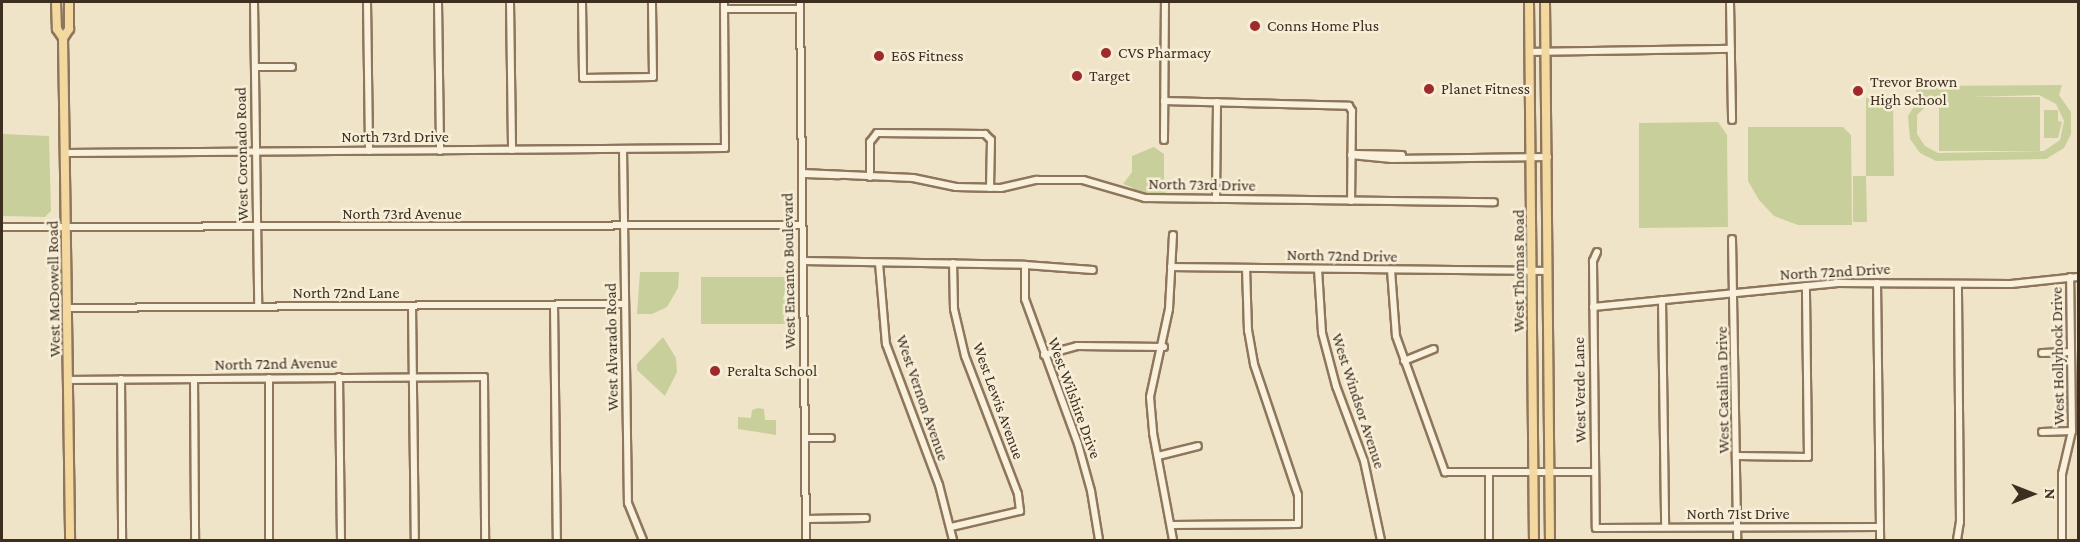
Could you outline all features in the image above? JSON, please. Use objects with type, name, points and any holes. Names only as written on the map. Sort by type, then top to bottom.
[{"type":"main road","name":"West McDowell Road","points":[[57,2],[57,29],[63,38],[70,540]]},
{"type":"main road","name":"West McDowell Road","points":[[63,38],[69,29],[69,2]]},
{"type":"main road","name":"West Thomas Road","points":[[1529,2],[1534,540]]},
{"type":"main road","name":"West Thomas Road","points":[[1545,2],[1550,540]]},
{"type":"street","name":"West Coronado Road","points":[[254,2],[258,307]]},
{"type":"street","points":[[367,2],[369,151]]},
{"type":"street","points":[[438,2],[440,151]]},
{"type":"street","points":[[510,2],[512,150]]},
{"type":"street","points":[[582,2],[583,78],[653,77],[652,2]]},
{"type":"street","name":"West Encanto Boulevard","points":[[800,2],[806,540]]},
{"type":"street","points":[[1164,140],[1165,2]]},
{"type":"street","points":[[1730,2],[1732,120]]},
{"type":"street","points":[[724,5],[800,9]]},
{"type":"street","name":"North 73rd Drive","points":[[65,153],[725,148],[724,5]]},
{"type":"street","points":[[1530,52],[1731,49]]},
{"type":"street","points":[[255,67],[292,67]]},
{"type":"street","points":[[1164,101],[1349,106],[1351,201]]},
{"type":"street","points":[[1216,199],[1217,102]]},
{"type":"street","points":[[870,177],[872,136],[876,133],[989,136],[990,188]]},
{"type":"street","name":"West Alvarado Road","points":[[623,149],[628,503],[643,540]]},
{"type":"street","points":[[1351,155],[1548,157]]},
{"type":"street","name":"North 73rd Drive","points":[[802,173],[990,188],[1038,180],[1083,180],[1133,197],[1494,202]]},
{"type":"street","name":"North 73rd Avenue","points":[[2,227],[67,229],[802,225]]},
{"type":"street","points":[[1173,235],[1164,347],[1150,397],[1173,540]]},
{"type":"street","name":"West Catalina Drive","points":[[1732,239],[1735,293],[1737,540]]},
{"type":"street","name":"West Verde Lane","points":[[1596,528],[1593,307],[1597,252]]},
{"type":"street","points":[[803,261],[1025,265],[1093,270]]},
{"type":"street","name":"West Vernon Avenue","points":[[879,263],[886,344],[951,527],[953,540]]},
{"type":"street","name":"West Lewis Avenue","points":[[951,527],[1020,511],[1014,484],[965,356],[954,309],[953,263]]},
{"type":"street","name":"West Wilshire Drive","points":[[1025,265],[1025,299],[1078,444],[1091,491],[1099,540]]},
{"type":"street","name":"North 72nd Drive","points":[[1172,267],[1548,271]]},
{"type":"street","points":[[1172,525],[1298,524],[1298,495],[1254,363],[1247,321],[1246,268]]},
{"type":"street","name":"West Windsor Avenue","points":[[1318,269],[1322,333],[1336,386],[1364,461],[1381,540]]},
{"type":"street","points":[[1391,270],[1396,336],[1445,472],[1595,472]]},
{"type":"street","name":"West Hollyhock Drive","points":[[2062,540],[2061,474],[2072,431],[2070,277]]},
{"type":"street","name":"North 72nd Drive","points":[[1593,307],[1806,286],[1877,283],[2011,284],[2079,277]]},
{"type":"street","points":[[1877,283],[1880,540]]},
{"type":"street","points":[[1957,540],[1960,522],[1958,284]]},
{"type":"street","points":[[1737,456],[1808,457],[1806,286]]},
{"type":"street","points":[[1662,300],[1665,527]]},
{"type":"street","name":"North 72nd Lane","points":[[68,308],[625,304]]},
{"type":"street","points":[[554,305],[557,540]]},
{"type":"street","points":[[412,306],[415,540]]},
{"type":"street","points":[[1044,355],[1077,346],[1164,347]]},
{"type":"street","points":[[1404,361],[1434,349]]},
{"type":"street","points":[[2042,353],[2072,352]]},
{"type":"street","points":[[339,377],[341,540]]},
{"type":"street","name":"North 72nd Avenue","points":[[68,380],[484,377],[485,540]]},
{"type":"street","points":[[268,378],[269,540]]},
{"type":"street","points":[[121,379],[122,540]]},
{"type":"street","points":[[194,379],[195,540]]},
{"type":"street","points":[[2042,432],[2072,431]]},
{"type":"street","points":[[805,438],[831,438]]},
{"type":"street","points":[[1158,456],[1198,446]]},
{"type":"street","points":[[1489,472],[1489,540]]},
{"type":"street","points":[[806,519],[866,518]]},
{"type":"street","name":"North 71st Drive","points":[[1596,528],[1880,527]]},
{"type":"green space","points":[[2062,85],[2059,95],[2071,112],[2071,134],[2064,148],[2046,159],[1936,161],[1920,153],[1910,139],[1908,116],[1920,97],[1916,96],[1916,86]],"holes":[[[2039,95],[2056,104],[2064,121],[2060,140],[2044,151],[1938,153],[1925,146],[1917,134],[1917,115],[1934,98]]]},
{"type":"green space","points":[[1939,97],[2040,97],[2040,151],[1939,151]]},
{"type":"green space","points":[[1866,98],[1893,98],[1894,176],[1866,176]]},
{"type":"green space","points":[[2044,110],[2058,110],[2058,121],[2062,122],[2058,138],[2044,138]]},
{"type":"green space","points":[[1718,122],[1727,135],[1728,227],[1639,228],[1639,123]]},
{"type":"green space","points":[[1748,127],[1843,127],[1851,135],[1852,225],[1798,225],[1774,216],[1759,200],[1748,181]]},
{"type":"green space","points":[[2,134],[49,136],[51,211],[45,217],[2,216]]},
{"type":"green space","points":[[1154,147],[1164,154],[1164,184],[1168,191],[1164,194],[1133,192],[1133,188],[1123,184],[1132,172],[1132,156]]},
{"type":"green space","points":[[1853,176],[1866,176],[1867,222],[1853,222]]},
{"type":"green space","points":[[640,272],[679,272],[678,288],[667,307],[652,314],[637,314]]},
{"type":"green space","points":[[701,277],[787,277],[787,324],[701,324]]},
{"type":"green space","points":[[663,337],[676,358],[677,372],[665,396],[637,370],[637,364]]},
{"type":"green space","points":[[764,409],[765,420],[776,420],[776,435],[738,429],[738,417],[751,418],[752,410]]},
{"type":"place","name":"Conns Home Plus","points":[[1255,26]]},
{"type":"place","name":"CVS Pharmacy","points":[[1106,53]]},
{"type":"place","name":"EōS Fitness","points":[[879,56]]},
{"type":"place","name":"Target","points":[[1077,76]]},
{"type":"place","name":"Planet Fitness","points":[[1429,89]]},
{"type":"place","name":"Trevor Brown High School","points":[[1858,91]]},
{"type":"place","name":"Peralta School","points":[[715,371]]}]
